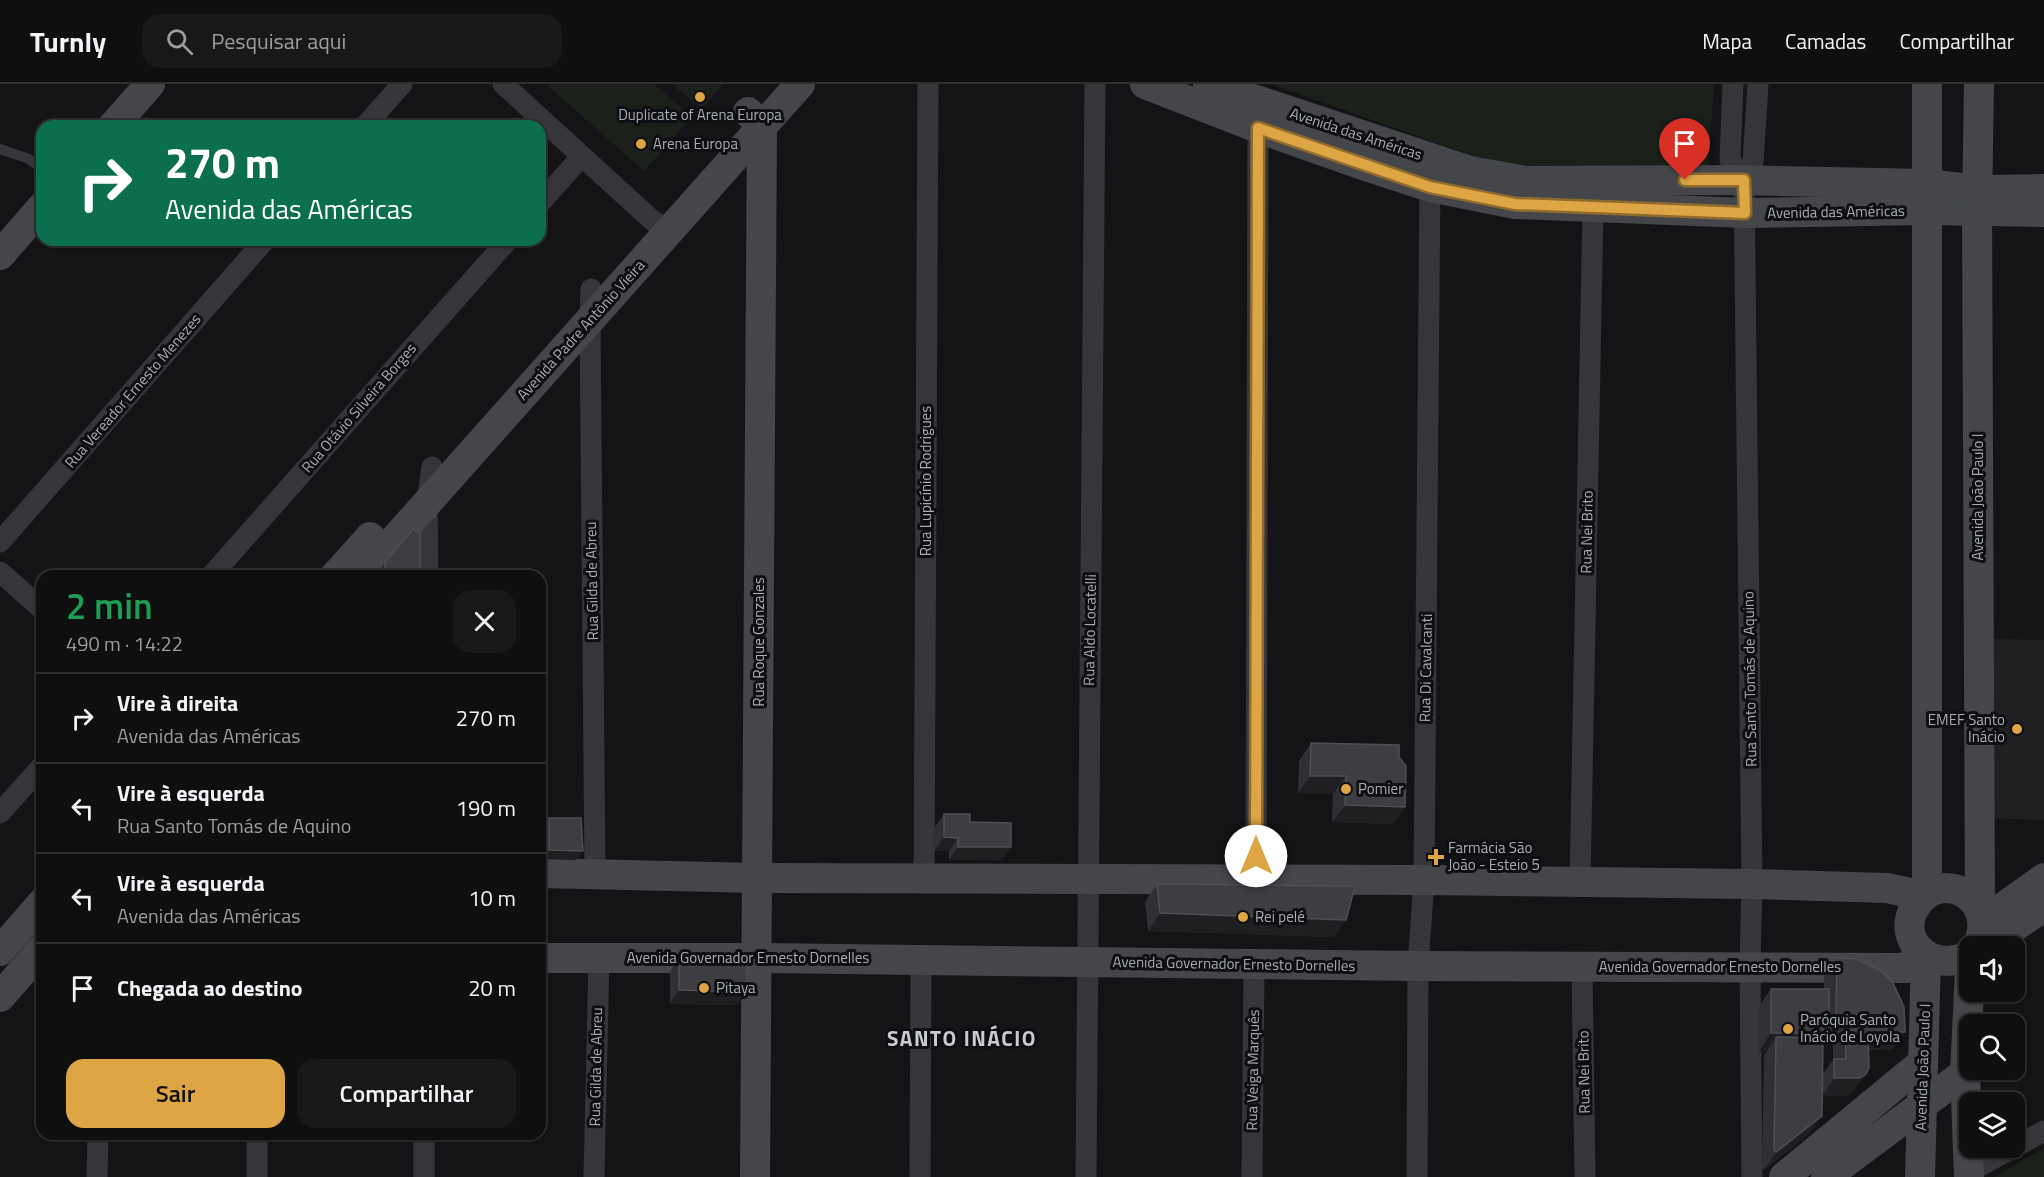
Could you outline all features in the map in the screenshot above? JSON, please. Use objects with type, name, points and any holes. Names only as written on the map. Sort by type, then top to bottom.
[{"type":"main road","points":[[118,120],[150,84]]},
{"type":"main road","name":"Avenida Padre Antônio Vieira","points":[[755,119],[772,84]]},
{"type":"main road","name":"Avenida Padre Antônio Vieira","points":[[367,570],[590,319],[661,226],[755,119],[800,84]]},
{"type":"main road","name":"Avenida das Américas","points":[[1145,84],[1258,115],[1430,172],[1515,204],[1744,180],[1978,200],[2044,212]]},
{"type":"main road","name":"Avenida das Américas","points":[[1208,84],[1258,115]]},
{"type":"main road","points":[[1926,895],[1927,84]]},
{"type":"main road","name":"Avenida João Paulo I","points":[[1979,84],[1979,930]]},
{"type":"main road","name":"Rua Roque Gonzales","points":[[755,119],[758,878],[755,1177]]},
{"type":"main road","name":"Avenida das Américas","points":[[1978,200],[2044,189]]},
{"type":"main road","name":"Avenida das Américas","points":[[1591,195],[1745,213],[1927,197]]},
{"type":"main road","points":[[0,255],[36,214]]},
{"type":"main road","name":"Avenida Padre Antônio Vieira","points":[[340,570],[591,288],[661,226]]},
{"type":"main road","points":[[546,873],[758,878],[1424,880],[1752,884],[1887,888],[1926,895]]},
{"type":"main road","points":[[1979,930],[2005,906],[2044,878]]},
{"type":"main road","points":[[1959,960],[1944,962],[1923,954],[1910,934],[1910,923],[1917,903],[1926,895],[1937,890],[1957,890],[1974,901],[1979,930]]},
{"type":"main road","points":[[1979,930],[1996,939],[2044,907]]},
{"type":"main road","points":[[3,949],[36,910]]},
{"type":"main road","points":[[3,949],[36,945]]},
{"type":"main road","name":"Avenida João Paulo I","points":[[1920,1177],[1923,954]]},
{"type":"main road","name":"Avenida Governador Ernesto Dornelles","points":[[546,958],[1907,968],[1923,954]]},
{"type":"main road","points":[[0,997],[36,956]]},
{"type":"main road","points":[[1784,1177],[1922,1063]]},
{"type":"main road","points":[[1826,1177],[1959,1078]]},
{"type":"main road","points":[[1965,1080],[1969,1175]]},
{"type":"street","points":[[370,120],[402,84]]},
{"type":"street","points":[[503,84],[542,120]]},
{"type":"street","name":"Rua Lupicínio Rodrigues","points":[[924,879],[928,84]]},
{"type":"street","name":"Rua Aldo Locatelli","points":[[1086,1177],[1095,84]]},
{"type":"street","points":[[1733,84],[1730,160],[1744,180],[1753,162],[1758,84]]},
{"type":"street","points":[[1256,879],[1258,115]]},
{"type":"street","points":[[546,123],[661,226]]},
{"type":"street","points":[[546,196],[582,156]]},
{"type":"street","name":"Rua Di Cavalcanti","points":[[1417,1177],[1418,966],[1424,880],[1430,172]]},
{"type":"street","name":"Rua Santo Tomás de Aquino","points":[[1744,180],[1752,884],[1750,966],[1752,1177]]},
{"type":"street","name":"Rua Nei Brito","points":[[1580,883],[1591,195]]},
{"type":"street","name":"Rua Vereador Ernesto Menezes","points":[[0,542],[260,246]]},
{"type":"street","name":"Rua Otávio Silveira Borges","points":[[216,570],[503,246]]},
{"type":"street","name":"Rua Gilda de Abreu","points":[[591,288],[595,873]]},
{"type":"street","points":[[428,570],[427,502],[432,467]]},
{"type":"street","points":[[0,572],[36,604]]},
{"type":"street","points":[[0,813],[36,773]]},
{"type":"street","name":"Rua Gilda de Abreu","points":[[594,1177],[599,957]]},
{"type":"street","points":[[920,1177],[921,960]]},
{"type":"street","name":"Rua Veiga Marquês","points":[[1252,1177],[1254,963]]},
{"type":"street","name":"Rua Nei Brito","points":[[1582,967],[1585,1177]]},
{"type":"street","points":[[1969,1175],[2044,1131]]},
{"type":"street","points":[[97,1177],[98,1140]]},
{"type":"street","points":[[256,1177],[257,1140]]},
{"type":"street","points":[[424,1140],[424,1177]]},
{"type":"lane","points":[[0,149],[29,159],[36,164]]},
{"type":"shaded area","name":"Arena Europa","points":[[550,84],[654,84],[692,117],[644,171],[548,86]]},
{"type":"shaded area","name":"Duplicate of Arena Europa","points":[[672,84],[723,84],[702,109]]},
{"type":"shaded area","points":[[1271,84],[1714,84],[1708,170],[1501,166]]},
{"type":"shaded area","name":"EMEF Santo Inácio","points":[[1991,639],[2044,640],[2044,820],[1990,818]]},
{"type":"shaded area","points":[[2044,1148],[2044,1177],[1994,1177]]},
{"type":"building","points":[[413,529],[420,533],[420,570],[385,570],[385,562]]},
{"type":"building","points":[[1311,743],[1399,745],[1399,757],[1406,766],[1405,807],[1345,805],[1346,776],[1310,776]]},
{"type":"building","points":[[944,814],[970,814],[970,822],[1011,823],[1011,847],[958,847],[958,838],[944,837]]},
{"type":"building","points":[[549,818],[581,818],[583,851],[549,850]]},
{"type":"building","points":[[1157,884],[1355,886],[1346,920],[1160,913]]},
{"type":"building","points":[[679,958],[747,959],[747,992],[679,990]]},
{"type":"building","points":[[1837,958],[1856,959],[1880,970],[1892,981],[1904,1007],[1905,1032],[1868,1032],[1869,1068],[1860,1078],[1834,1078],[1834,1059],[1846,1059],[1845,1027],[1838,1021],[1836,1012]]},
{"type":"building","points":[[1771,989],[1829,989],[1829,1034],[1771,1033]]},
{"type":"building","points":[[1776,1037],[1823,1038],[1822,1116],[1776,1152],[1774,1150]]},
{"type":"place","name":"Duplicate of Arena Europa","points":[[700,97]]},
{"type":"place","name":"Arena Europa","points":[[641,144]]},
{"type":"place","name":"EMEF Santo Inácio","points":[[2017,729]]},
{"type":"place","name":"Pomier","points":[[1346,789]]},
{"type":"place","name":"Farmácia São João - Esteio 5","points":[[1436,857]]},
{"type":"place","name":"Rei pelé","points":[[1243,917]]},
{"type":"place","name":"Pitaya","points":[[704,988]]},
{"type":"place","name":"Paróquia Santo Inácio de Loyola","points":[[1788,1029]]},
{"type":"district","name":"SANTO INÁCIO","points":[[962,1039]]},
{"type":"route","points":[[1256,856],[1258,128],[1430,187],[1515,204],[1745,213],[1744,180],[1685,180]]}]
